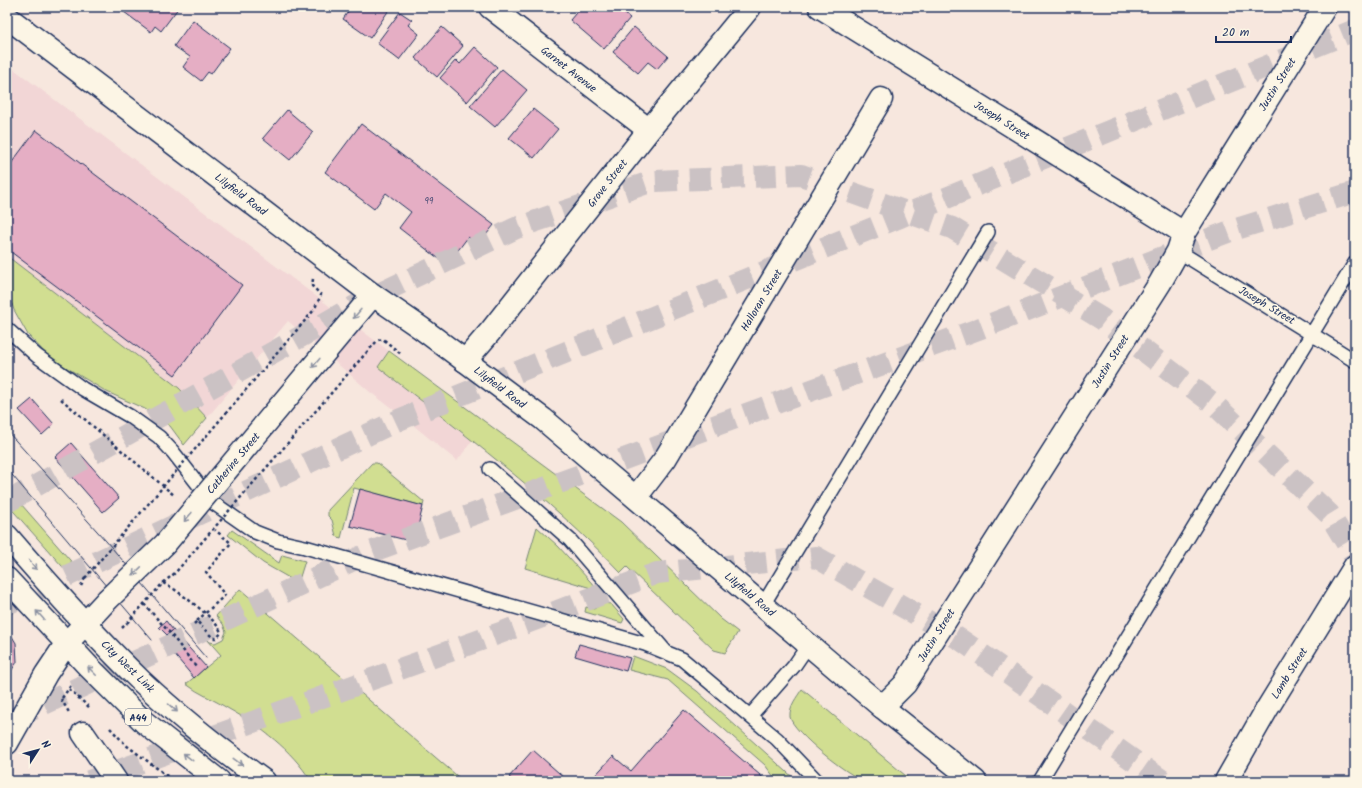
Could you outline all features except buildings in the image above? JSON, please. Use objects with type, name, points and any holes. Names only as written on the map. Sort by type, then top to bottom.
[{"type":"main road","name":"Garnet Avenue","points":[[490,7],[649,130]]},
{"type":"main road","name":"Grove Street","points":[[465,361],[490,332],[649,130],[750,7]]},
{"type":"main road","name":"Joseph Street","points":[[820,7],[1181,242]]},
{"type":"main road","name":"Justin Street","points":[[882,707],[905,684],[1160,283],[1181,242],[1325,7]]},
{"type":"main road","name":"Lilyfield Road","points":[[7,17],[373,295],[543,419],[882,707],[975,781]]},
{"type":"main road","name":"Halloran Street","points":[[636,497],[665,459],[882,100]]},
{"type":"main road","name":"Catherine Street","points":[[66,644],[84,623],[165,544],[373,295]]},
{"type":"main road","name":"City West Link","points":[[7,536],[84,623],[142,681],[213,744],[264,781]]},
{"type":"main road","name":"Lamb Street","points":[[1226,781],[1267,709],[1355,566]]},
{"type":"main road","name":"A44","points":[[7,579],[66,644],[144,722],[219,781]]},
{"type":"main road","points":[[7,743],[46,674],[66,644]]},
{"type":"main road","points":[[83,733],[116,781]]},
{"type":"lane","points":[[763,605],[988,232]]},
{"type":"lane","name":"Joseph Street","points":[[1181,242],[1355,361]]},
{"type":"lane","points":[[1040,781],[1355,263]]},
{"type":"lane","points":[[7,328],[37,356],[82,389],[131,417],[159,437],[173,452],[212,502],[254,532],[288,544],[305,547],[645,644],[682,660],[777,739],[817,781]]},
{"type":"lane","points":[[490,469],[570,540],[668,655]]},
{"type":"lane","points":[[750,716],[794,666],[809,644]]},
{"type":"lane","points":[[807,770],[828,781]]},
{"type":"path","points":[[85,578],[314,310],[321,295],[312,286]]},
{"type":"path","points":[[127,623],[163,583],[175,573],[378,340],[383,339],[401,354]]},
{"type":"path","points":[[56,396],[176,497]]},
{"type":"path","points":[[194,624],[225,595],[206,572],[231,543],[212,528]]},
{"type":"path","points":[[163,583],[174,589],[207,616],[221,633],[217,638],[213,638],[197,621]]},
{"type":"path","points":[[144,604],[166,628],[196,667]]},
{"type":"path","points":[[61,699],[76,679]]},
{"type":"path","points":[[69,689],[94,712]]},
{"type":"path","points":[[108,726],[126,745],[174,781]]},
{"type":"shaded area","points":[[7,64],[389,351],[378,367],[472,441],[457,461],[370,392],[288,321],[207,418],[179,388],[7,256]]},
{"type":"green space","points":[[7,256],[179,388],[207,418],[184,445],[170,426],[145,409],[107,392],[49,357],[28,335],[14,310],[7,290]]},
{"type":"green space","points":[[389,351],[621,522],[721,619],[738,632],[725,653],[714,650],[627,567],[621,573],[564,517],[534,491],[472,440],[378,367]]},
{"type":"green space","points":[[372,463],[377,463],[424,502],[423,506],[354,488],[341,538],[336,536],[332,520],[328,516],[328,510]]},
{"type":"green space","points":[[7,488],[83,575],[77,583],[7,504]]},
{"type":"green space","points":[[537,527],[558,546],[599,591],[600,596],[597,601],[589,598],[591,588],[525,568]]},
{"type":"green space","points":[[232,530],[279,563],[282,555],[305,561],[298,583],[263,563],[228,535]]},
{"type":"green space","points":[[240,589],[463,781],[311,781],[303,769],[285,749],[264,731],[186,684],[221,655],[206,638],[210,642],[215,643],[223,639],[226,632],[223,624],[216,616]]},
{"type":"green space","points":[[603,603],[611,604],[624,619],[622,623],[585,612],[586,607],[594,609]]},
{"type":"green space","points":[[633,656],[667,669],[697,691],[797,781],[777,781],[765,765],[668,680],[629,670]]},
{"type":"green space","points":[[802,689],[912,781],[866,781],[848,772],[823,754],[801,733],[793,724],[790,717],[792,705]]},
{"type":"tunnel","points":[[7,604],[401,419],[900,217],[1355,30]]},
{"type":"tunnel","points":[[7,502],[366,300],[516,228],[653,181],[801,175],[952,228],[1102,319],[1214,404],[1329,514],[1355,557]]},
{"type":"tunnel","points":[[14,718],[373,551],[973,331],[1230,231],[1355,192]]},
{"type":"tunnel","points":[[89,781],[500,633],[657,573],[816,557],[961,640],[1163,781]]},
{"type":"tram line","points":[[7,431],[106,541],[206,658]]},
{"type":"tram line","points":[[7,469],[152,640]]}]
